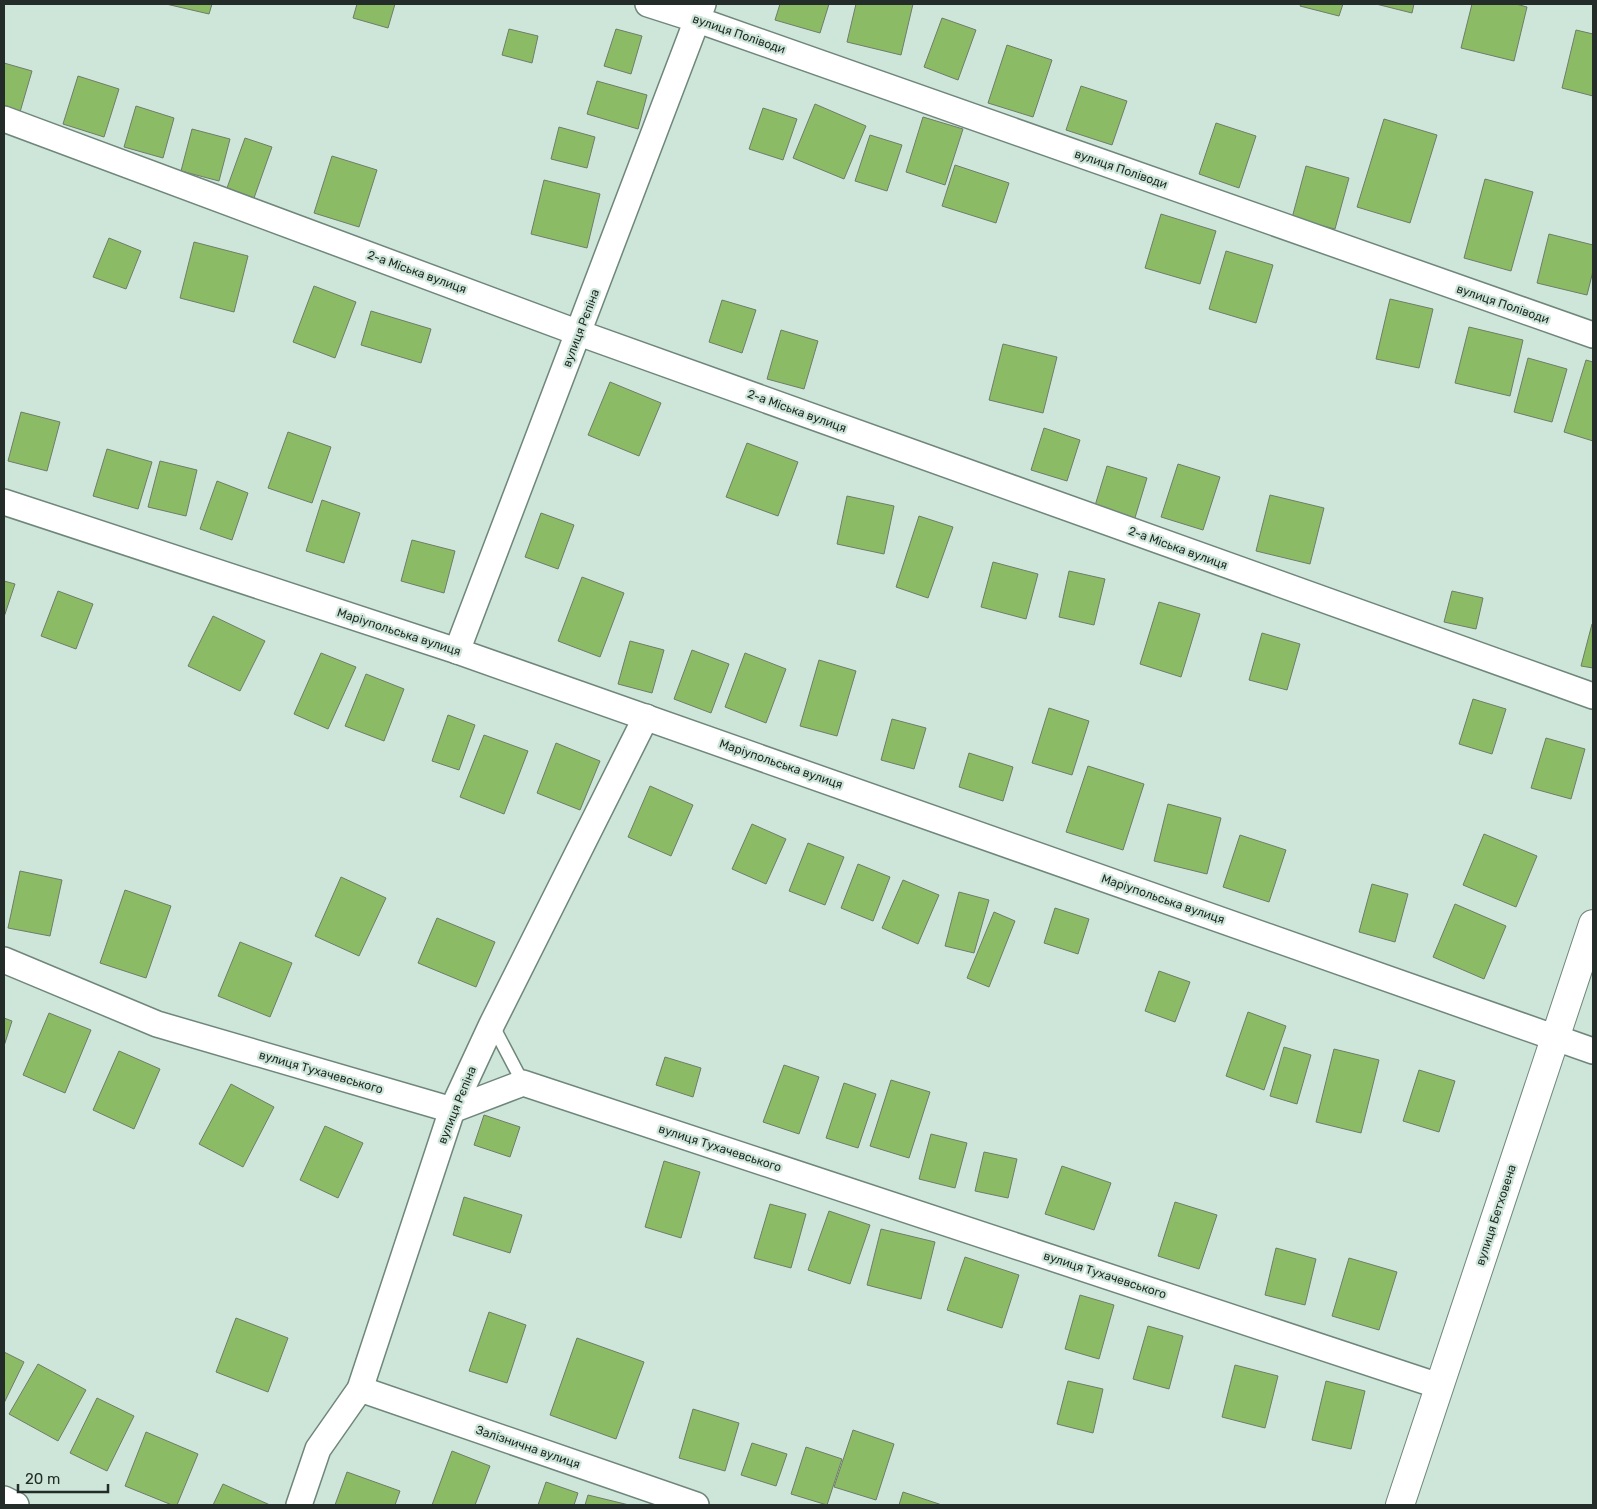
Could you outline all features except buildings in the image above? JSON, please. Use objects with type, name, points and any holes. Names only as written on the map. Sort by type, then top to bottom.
[{"type":"street","name":"вулиця Поліводи","points":[[648,4],[701,12],[1593,335]]},
{"type":"street","name":"вулиця Рєпіна","points":[[457,651],[701,12]]},
{"type":"street","name":"2-а Міська вулиця","points":[[4,119],[579,333],[1593,696]]},
{"type":"street","name":"Маріупольська вулиця","points":[[4,502],[457,651],[1593,1051]]},
{"type":"street","name":"вулиця Рєпіна","points":[[299,1505],[318,1449],[360,1389],[452,1110],[492,1024],[646,717]]},
{"type":"street","name":"вулиця Бетховена","points":[[1400,1505],[1593,924]]},
{"type":"street","name":"вулиця Тухачевського","points":[[4,960],[157,1024],[452,1110]]},
{"type":"street","name":"вулиця Тухачевського","points":[[523,1083],[1439,1386]]},
{"type":"street","points":[[452,1110],[523,1083]]},
{"type":"street","name":"Залізнична вулиця","points":[[360,1389],[696,1505]]},
{"type":"street","points":[[4,1499],[16,1505]]},
{"type":"lane","points":[[492,1024],[523,1083]]}]
